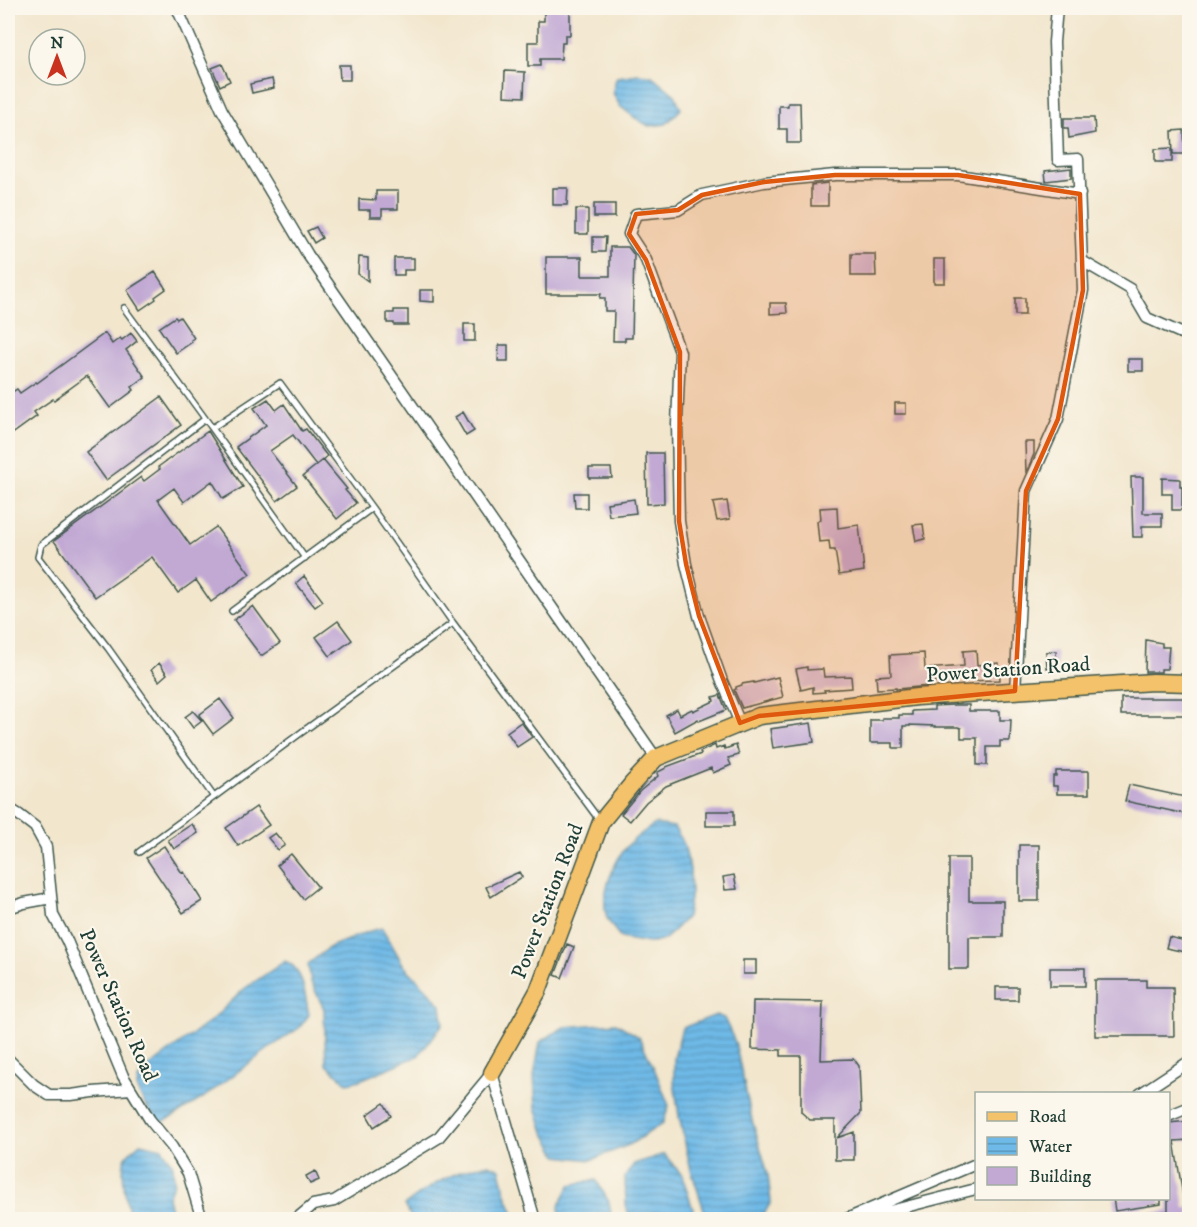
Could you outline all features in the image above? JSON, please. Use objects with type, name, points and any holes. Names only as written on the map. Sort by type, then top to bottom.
[{"type":"main road","name":"Power Station Road","points":[[492,1073],[538,991],[602,822],[656,758],[759,716],[917,697],[1153,682],[1190,683]]},
{"type":"street","points":[[177,8],[222,110],[308,255],[656,758]]},
{"type":"street","points":[[1015,691],[1026,491],[1058,419],[1083,290],[1078,159],[1058,160],[1054,42],[1057,8]]},
{"type":"street","points":[[740,723],[699,616],[686,564],[678,499],[677,424],[680,352],[646,260],[629,234],[636,214],[678,210],[702,195],[764,182],[835,175],[958,175],[1080,194]]},
{"type":"street","points":[[1082,261],[1130,289],[1147,318],[1190,337]]},
{"type":"street","name":"Power Station Road","points":[[8,808],[35,827],[46,847],[53,915],[67,941],[123,1076],[150,1120],[172,1147],[188,1173],[204,1220]]},
{"type":"street","points":[[8,908],[51,898]]},
{"type":"street","points":[[8,1059],[34,1085],[49,1095],[131,1089]]},
{"type":"street","points":[[1143,1092],[1190,1061]]},
{"type":"street","points":[[492,1073],[535,1220]]},
{"type":"street","name":"Power Station Road","points":[[294,1220],[312,1205],[334,1201],[438,1138],[492,1073]]},
{"type":"street","points":[[1170,1115],[1190,1107]]},
{"type":"street","points":[[844,1220],[975,1164]]},
{"type":"street","points":[[864,1220],[886,1212],[975,1189]]},
{"type":"lane","points":[[124,308],[305,558]]},
{"type":"lane","points":[[212,428],[280,383],[453,623],[602,822]]},
{"type":"lane","points":[[205,419],[41,545],[38,557],[108,648],[214,797]]},
{"type":"lane","points":[[232,611],[372,508]]},
{"type":"lane","points":[[139,852],[453,623]]},
{"type":"highlighted area","points":[[835,175],[958,175],[1080,194],[1083,290],[1058,419],[1026,491],[1015,691],[759,716],[740,723],[699,616],[686,564],[679,521],[680,352],[646,260],[629,234],[636,214],[678,210],[702,195],[764,182]]},
{"type":"water","points":[[639,74],[652,76],[675,95],[681,109],[666,124],[649,126],[620,106],[613,93],[617,77]]},
{"type":"water","points":[[655,824],[674,827],[684,845],[690,869],[691,892],[687,917],[665,939],[648,943],[621,938],[607,918],[605,899],[609,879],[623,851],[635,838]]},
{"type":"water","points":[[382,928],[404,966],[441,1005],[443,1024],[418,1056],[360,1080],[347,1083],[326,1064],[324,1009],[311,982],[308,964],[330,947]]},
{"type":"water","points":[[285,961],[300,976],[309,1015],[299,1028],[203,1098],[161,1123],[146,1106],[138,1090],[137,1086],[142,1072],[213,1019],[244,989]]},
{"type":"water","points":[[716,1015],[724,1018],[735,1042],[752,1120],[768,1174],[771,1202],[761,1219],[711,1219],[704,1210],[691,1170],[679,1116],[674,1082],[674,1058],[682,1028]]},
{"type":"water","points":[[616,1023],[639,1037],[654,1068],[669,1106],[663,1123],[631,1144],[591,1160],[558,1156],[544,1132],[536,1107],[534,1076],[540,1042],[564,1027]]},
{"type":"water","points":[[140,1143],[162,1148],[173,1165],[174,1182],[168,1197],[173,1219],[131,1219],[124,1188],[123,1170],[127,1155]]},
{"type":"water","points":[[664,1154],[682,1175],[696,1219],[629,1219],[625,1177],[634,1164]]},
{"type":"water","points":[[489,1164],[500,1169],[505,1191],[516,1219],[412,1219],[405,1205],[415,1197],[455,1174]]},
{"type":"water","points":[[596,1180],[609,1202],[612,1219],[560,1219],[559,1206],[570,1185]]},
{"type":"building","points":[[544,8],[570,8],[570,35],[565,35],[565,43],[562,43],[561,59],[540,59],[540,66],[528,66],[528,42],[538,42],[538,21],[544,21]]},
{"type":"building","points":[[222,64],[230,81],[220,86],[212,68]]},
{"type":"building","points":[[339,65],[350,65],[350,80],[340,80]]},
{"type":"building","points":[[505,71],[525,72],[524,97],[504,96]]},
{"type":"building","points":[[272,79],[274,88],[252,93],[250,84]]},
{"type":"building","points":[[788,103],[800,103],[801,143],[787,143],[787,129],[779,129],[779,106],[788,106]]},
{"type":"building","points":[[1064,118],[1094,118],[1095,133],[1069,138],[1068,128],[1064,128]]},
{"type":"building","points":[[1184,130],[1185,154],[1173,154],[1172,131]]},
{"type":"building","points":[[1172,148],[1172,162],[1155,162],[1155,149]]},
{"type":"building","points":[[1071,168],[1071,178],[1046,181],[1045,171]]},
{"type":"building","points":[[828,183],[828,206],[811,206],[811,185]]},
{"type":"building","points":[[553,188],[568,188],[567,205],[553,205]]},
{"type":"building","points":[[376,191],[398,191],[398,209],[382,209],[382,217],[370,217],[370,210],[359,210],[359,199],[376,200]]},
{"type":"building","points":[[594,204],[615,204],[615,217],[594,217]]},
{"type":"building","points":[[576,209],[588,209],[588,234],[576,234]]},
{"type":"building","points":[[316,227],[322,238],[314,243],[307,231]]},
{"type":"building","points":[[593,237],[606,237],[605,252],[593,252]]},
{"type":"building","points":[[610,247],[628,247],[634,255],[632,338],[625,338],[625,341],[613,341],[614,311],[605,311],[605,298],[600,298],[601,294],[546,294],[546,257],[582,257],[582,276],[610,276]]},
{"type":"building","points":[[851,254],[875,254],[876,276],[851,276]]},
{"type":"building","points":[[359,257],[368,258],[368,281],[358,274]]},
{"type":"building","points":[[394,258],[414,258],[414,270],[404,270],[404,275],[394,275]]},
{"type":"building","points":[[934,259],[945,259],[945,283],[934,283]]},
{"type":"building","points":[[155,272],[166,289],[140,310],[127,290]]},
{"type":"building","points":[[420,290],[434,290],[434,302],[420,301]]},
{"type":"building","points":[[1015,298],[1025,298],[1025,315],[1015,315]]},
{"type":"building","points":[[770,303],[786,303],[787,313],[770,314]]},
{"type":"building","points":[[394,310],[408,310],[408,325],[387,323],[387,313],[394,313]]},
{"type":"building","points":[[175,317],[177,319],[180,317],[194,338],[176,353],[159,328]]},
{"type":"building","points":[[464,324],[475,324],[475,341],[464,341]]},
{"type":"building","points":[[105,333],[112,344],[131,333],[137,341],[126,350],[145,377],[132,387],[134,390],[110,408],[87,376],[34,412],[37,416],[8,437],[8,395],[17,389],[20,393],[37,383]]},
{"type":"building","points":[[499,345],[508,345],[508,361],[498,361]]},
{"type":"building","points":[[1128,359],[1143,359],[1143,371],[1128,371]]},
{"type":"building","points":[[161,397],[181,425],[106,480],[86,452]]},
{"type":"building","points":[[268,399],[276,410],[284,404],[302,431],[306,429],[327,456],[316,465],[293,435],[270,451],[297,486],[277,501],[236,447],[266,425],[254,408]]},
{"type":"building","points":[[895,403],[906,403],[906,414],[895,414]]},
{"type":"building","points":[[463,412],[474,431],[466,436],[455,417]]},
{"type":"building","points":[[208,431],[243,487],[223,499],[212,481],[184,502],[174,488],[158,500],[190,545],[216,527],[250,574],[211,602],[196,580],[178,593],[152,557],[95,597],[54,541],[141,477],[144,481],[160,469],[158,467]]},
{"type":"building","points":[[1025,442],[1034,442],[1034,454],[1026,473]]},
{"type":"building","points":[[646,453],[663,453],[664,503],[647,504]]},
{"type":"building","points":[[323,460],[356,503],[337,519],[303,476]]},
{"type":"building","points":[[589,468],[611,468],[612,478],[589,478]]},
{"type":"building","points":[[1131,477],[1143,477],[1143,513],[1162,513],[1162,526],[1142,526],[1142,537],[1133,537]]},
{"type":"building","points":[[1162,478],[1180,479],[1182,510],[1172,510],[1172,494],[1162,494]]},
{"type":"building","points":[[574,493],[587,493],[587,508],[575,508]]},
{"type":"building","points":[[634,499],[636,513],[609,516],[607,503]]},
{"type":"building","points":[[727,501],[730,519],[717,521],[713,503]]},
{"type":"building","points":[[837,507],[838,528],[859,525],[864,571],[839,575],[835,550],[830,550],[829,541],[819,542],[817,521],[821,520],[820,508]]},
{"type":"building","points":[[923,524],[925,539],[916,541],[913,525]]},
{"type":"building","points":[[304,576],[323,601],[315,607],[296,583]]},
{"type":"building","points":[[253,606],[280,643],[261,656],[234,620]]},
{"type":"building","points":[[338,621],[352,640],[330,656],[316,637]]},
{"type":"building","points":[[1146,640],[1162,643],[1162,647],[1169,647],[1167,669],[1161,669],[1161,672],[1145,672]]},
{"type":"building","points":[[976,650],[977,665],[999,663],[1000,680],[965,681],[965,679],[929,682],[929,686],[877,689],[876,676],[891,675],[890,655],[924,653],[925,669],[964,666],[963,651]]},
{"type":"building","points":[[1056,651],[1057,667],[1047,668],[1046,652]]},
{"type":"building","points":[[159,663],[167,674],[159,681],[151,670]]},
{"type":"building","points":[[807,667],[807,670],[823,669],[824,677],[851,676],[852,688],[813,693],[813,687],[801,690],[796,669]]},
{"type":"building","points":[[778,677],[783,697],[742,708],[734,690],[736,687]]},
{"type":"building","points":[[720,695],[726,710],[699,721],[698,719],[675,732],[666,715],[677,709],[680,715],[692,709],[693,711],[714,701],[713,697]]},
{"type":"building","points":[[1121,698],[1190,698],[1190,715],[1121,715]]},
{"type":"building","points":[[220,699],[234,718],[213,734],[199,715]]},
{"type":"building","points":[[969,705],[969,711],[1000,711],[1000,720],[1011,720],[1010,741],[1000,741],[1000,747],[987,747],[987,765],[977,765],[977,738],[961,738],[961,728],[958,727],[903,726],[903,748],[893,748],[893,743],[870,743],[870,720],[899,718],[899,715],[912,715],[912,711],[934,710],[934,706]]},
{"type":"building","points":[[193,711],[202,721],[193,728],[185,717]]},
{"type":"building","points":[[521,722],[532,737],[517,747],[507,732]]},
{"type":"building","points":[[811,723],[814,742],[773,748],[770,729]]},
{"type":"building","points":[[715,745],[716,749],[724,746],[725,749],[736,745],[739,755],[728,758],[731,765],[713,773],[711,768],[666,786],[646,802],[630,821],[621,814],[640,791],[658,776],[658,772],[701,754],[700,752]]},
{"type":"building","points":[[1056,771],[1089,771],[1089,794],[1057,794],[1057,786],[1053,786],[1053,776],[1056,776]]},
{"type":"building","points":[[1129,785],[1190,798],[1190,815],[1125,801]]},
{"type":"building","points":[[256,807],[269,825],[238,846],[226,828]]},
{"type":"building","points":[[706,811],[734,811],[734,826],[706,826]]},
{"type":"building","points":[[192,824],[198,833],[174,849],[168,840]]},
{"type":"building","points":[[275,833],[285,845],[278,850],[268,838]]},
{"type":"building","points":[[1019,845],[1039,845],[1039,901],[1019,901]]},
{"type":"building","points":[[164,846],[202,901],[183,913],[146,858]]},
{"type":"building","points":[[291,854],[318,887],[303,899],[277,865]]},
{"type":"building","points":[[949,858],[969,858],[969,901],[1003,901],[1003,937],[969,937],[969,969],[949,969]]},
{"type":"building","points":[[519,872],[522,877],[491,897],[486,887]]},
{"type":"building","points":[[734,875],[737,889],[725,890],[723,877]]},
{"type":"building","points":[[1169,937],[1190,942],[1190,953],[1166,948]]},
{"type":"building","points":[[567,944],[574,947],[562,978],[555,975]]},
{"type":"building","points":[[743,960],[756,960],[756,974],[743,974]]},
{"type":"building","points":[[1050,968],[1085,968],[1085,986],[1050,986]]},
{"type":"building","points":[[1095,980],[1146,980],[1146,987],[1173,987],[1174,1036],[1095,1036]]},
{"type":"building","points":[[996,987],[1018,987],[1018,1000],[996,1000]]},
{"type":"building","points":[[753,1001],[823,1002],[821,1060],[854,1059],[859,1066],[861,1113],[837,1138],[854,1132],[854,1160],[835,1160],[835,1120],[810,1120],[801,1112],[801,1056],[781,1056],[781,1050],[752,1049]]},
{"type":"building","points":[[384,1103],[391,1116],[374,1127],[367,1115]]},
{"type":"building","points":[[1190,1121],[1190,1140],[1174,1141],[1185,1208],[1190,1208],[1190,1220],[1149,1220],[1149,1213],[1168,1211],[1170,1123]]},
{"type":"building","points":[[315,1171],[319,1180],[310,1184],[306,1176]]},
{"type":"building","points":[[1113,1200],[1161,1200],[1161,1204],[1115,1211]]}]
